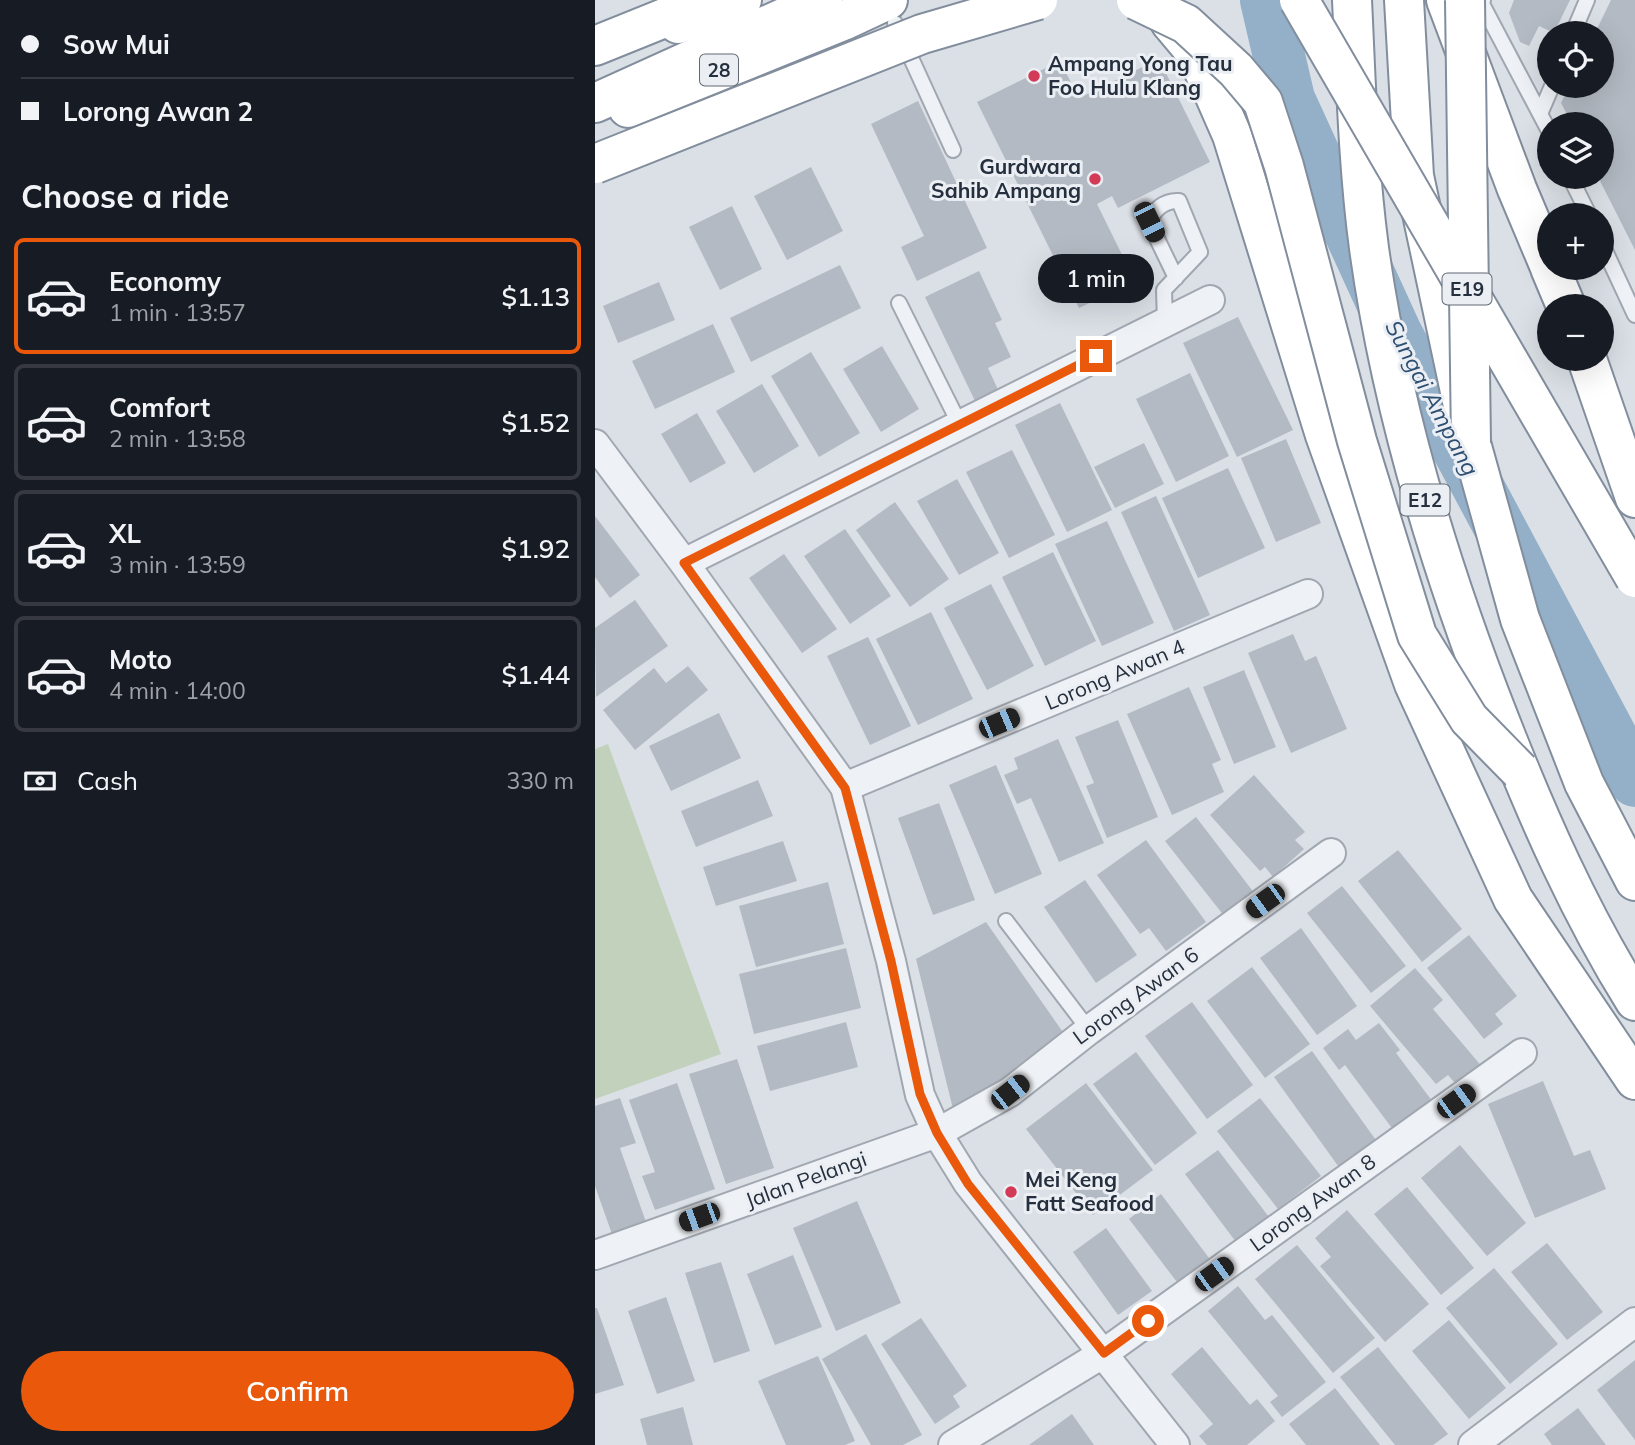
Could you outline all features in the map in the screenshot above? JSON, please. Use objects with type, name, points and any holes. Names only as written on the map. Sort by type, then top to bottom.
[{"type":"highway","points":[[596,49],[654,0]]},
{"type":"highway","points":[[595,103],[833,10],[891,12],[982,0]]},
{"type":"highway","points":[[595,164],[922,34],[1038,0]]},
{"type":"highway","points":[[1136,0],[1186,23],[1236,69],[1263,102],[1284,166],[1357,441],[1417,635],[1469,719],[1520,771]]},
{"type":"highway","points":[[1150,0],[1196,53],[1232,135],[1325,435],[1414,684],[1513,899],[1635,1080]]},
{"type":"highway","name":"E19","points":[[1299,0],[1635,578]]},
{"type":"highway","name":"E12","points":[[1352,0],[1369,247],[1391,373],[1437,543],[1466,634],[1556,857],[1614,968],[1635,1001]]},
{"type":"highway","points":[[1404,0],[1414,176],[1471,443],[1520,619],[1584,783],[1635,881]]},
{"type":"highway","points":[[1446,0],[1537,237]]},
{"type":"highway","points":[[1465,0],[1471,443]]},
{"type":"highway","points":[[596,49],[724,2]]},
{"type":"highway","name":"28","points":[[595,122],[833,10]]},
{"type":"highway","points":[[1591,371],[1635,498]]},
{"type":"street","points":[[684,563],[1210,300]]},
{"type":"street","points":[[599,458],[684,563],[845,788],[891,961],[920,1094],[937,1133],[968,1184],[1175,1445]]},
{"type":"street","name":"Lorong Awan 4","points":[[845,788],[1308,594]]},
{"type":"street","name":"Lorong Awan 6","points":[[937,1133],[1010,1092],[1089,1030],[1331,853]]},
{"type":"street","name":"Lorong Awan 8","points":[[953,1445],[1104,1353],[1522,1053]]},
{"type":"street","name":"Jalan Pelangi","points":[[595,1255],[937,1133]]},
{"type":"street","points":[[1473,1445],[1635,1322]]},
{"type":"lane","points":[[1483,0],[1482,4],[1540,112]]},
{"type":"lane","points":[[1578,21],[1587,0]]},
{"type":"lane","points":[[891,12],[953,150]]},
{"type":"lane","points":[[1165,322],[1164,290],[1176,278],[1200,251],[1179,201],[1170,200],[1153,211],[1149,222],[1176,278]]},
{"type":"lane","points":[[1614,270],[1635,315]]},
{"type":"lane","points":[[899,303],[960,425]]},
{"type":"lane","points":[[1006,921],[1089,1030]]},
{"type":"green space","points":[[608,744],[721,1054],[595,1099],[595,749]]},
{"type":"building","points":[[1514,0],[1570,0],[1560,21],[1537,21],[1537,30],[1529,46],[1520,42],[1509,13]]},
{"type":"building","points":[[1611,0],[1635,0],[1635,250],[1614,209],[1614,203],[1611,203],[1604,189],[1614,189],[1614,112],[1566,112],[1561,103],[1563,98],[1614,98],[1614,21],[1601,21]]},
{"type":"building","name":"Gurdwara Sahib Ampang","points":[[1159,59],[1210,162],[1118,208],[1112,196],[1097,204],[1135,281],[1079,308],[977,102],[1060,61],[1079,98]]},
{"type":"building","points":[[918,101],[987,248],[917,281],[901,247],[924,236],[871,124]]},
{"type":"building","points":[[811,167],[843,231],[787,260],[754,196]]},
{"type":"building","points":[[732,206],[762,269],[720,290],[689,227]]},
{"type":"building","points":[[840,265],[861,308],[751,362],[730,318]]},
{"type":"building","points":[[979,271],[1002,320],[995,323],[1011,357],[988,368],[1000,394],[977,405],[925,297]]},
{"type":"building","points":[[659,282],[675,320],[618,343],[603,306]]},
{"type":"building","points":[[1238,317],[1293,430],[1237,457],[1183,343]]},
{"type":"building","points":[[713,324],[735,372],[655,409],[632,361]]},
{"type":"building","points":[[882,346],[919,409],[881,432],[843,369]]},
{"type":"building","points":[[811,352],[860,433],[819,457],[771,376]]},
{"type":"building","points":[[1190,373],[1229,456],[1176,482],[1136,399]]},
{"type":"building","points":[[762,384],[799,446],[754,473],[716,411]]},
{"type":"building","points":[[1060,403],[1112,510],[1067,532],[1015,425]]},
{"type":"building","points":[[697,413],[726,463],[690,483],[661,434]]},
{"type":"building","points":[[1286,439],[1321,523],[1276,542],[1241,458]]},
{"type":"building","points":[[1144,443],[1164,484],[1115,508],[1094,467]]},
{"type":"building","points":[[1012,450],[1055,535],[1009,558],[966,472]]},
{"type":"building","points":[[1228,468],[1265,548],[1198,578],[1162,498]]},
{"type":"building","points":[[957,479],[999,553],[959,575],[917,501]]},
{"type":"building","points":[[1156,496],[1210,615],[1174,631],[1121,512]]},
{"type":"building","points":[[895,502],[949,579],[910,607],[856,530]]},
{"type":"building","points":[[595,516],[640,575],[610,598],[595,577]]},
{"type":"building","points":[[1107,521],[1154,623],[1102,646],[1055,544]]},
{"type":"building","points":[[845,529],[891,596],[850,624],[804,556]]},
{"type":"building","points":[[1053,552],[1096,641],[1045,666],[1002,577]]},
{"type":"building","points":[[784,554],[837,629],[802,653],[749,578]]},
{"type":"building","points":[[991,584],[1034,666],[987,690],[944,608]]},
{"type":"building","points":[[635,600],[668,646],[596,697],[595,628]]},
{"type":"building","points":[[931,612],[973,699],[918,725],[876,639]]},
{"type":"building","points":[[1293,634],[1305,661],[1316,656],[1347,729],[1291,753],[1248,653]]},
{"type":"building","points":[[868,637],[911,726],[870,745],[827,656]]},
{"type":"building","points":[[688,666],[708,690],[635,750],[603,710],[654,668],[666,683]]},
{"type":"building","points":[[1244,670],[1276,747],[1234,764],[1203,687]]},
{"type":"building","points":[[1189,687],[1221,760],[1212,764],[1224,792],[1172,815],[1127,714]]},
{"type":"building","points":[[719,713],[741,758],[671,791],[649,746]]},
{"type":"building","points":[[1118,720],[1158,817],[1107,838],[1086,786],[1094,783],[1075,737]]},
{"type":"building","points":[[1058,739],[1104,843],[1059,862],[1031,798],[1017,804],[1004,775],[1018,769],[1014,758]]},
{"type":"building","points":[[996,765],[1042,874],[995,894],[949,785]]},
{"type":"building","points":[[1254,775],[1305,832],[1295,840],[1304,849],[1273,877],[1265,867],[1260,871],[1210,815]]},
{"type":"building","points":[[758,780],[773,816],[696,847],[681,811]]},
{"type":"building","points":[[939,803],[975,900],[933,915],[898,818]]},
{"type":"building","points":[[1196,817],[1255,894],[1225,917],[1165,841]]},
{"type":"building","points":[[1146,840],[1206,922],[1166,951],[1149,928],[1140,934],[1097,875]]},
{"type":"building","points":[[783,841],[797,881],[716,906],[703,867]]},
{"type":"building","points":[[1398,850],[1462,929],[1422,962],[1358,881]]},
{"type":"building","points":[[1085,880],[1137,955],[1096,983],[1044,907]]},
{"type":"building","points":[[828,882],[844,944],[756,967],[739,906]]},
{"type":"building","points":[[1342,886],[1406,966],[1371,993],[1307,913]]},
{"type":"building","points":[[986,922],[1067,1038],[955,1117],[916,959]]},
{"type":"building","points":[[1301,928],[1357,1006],[1317,1035],[1260,958]]},
{"type":"building","points":[[1469,935],[1517,996],[1495,1014],[1503,1024],[1484,1039],[1427,968]]},
{"type":"building","points":[[846,948],[861,1008],[754,1034],[739,974]]},
{"type":"building","points":[[1252,967],[1310,1044],[1265,1078],[1207,1001]]},
{"type":"building","points":[[1415,968],[1443,1000],[1433,1009],[1484,1069],[1460,1089],[1448,1075],[1436,1084],[1370,1006]]},
{"type":"building","points":[[1192,1002],[1253,1085],[1207,1119],[1145,1036]]},
{"type":"building","points":[[846,1022],[858,1067],[770,1091],[757,1046]]},
{"type":"building","points":[[1379,1023],[1400,1050],[1396,1053],[1436,1106],[1397,1135],[1345,1065],[1339,1070],[1323,1048],[1348,1029],[1356,1040]]},
{"type":"building","points":[[1312,1051],[1378,1143],[1341,1170],[1274,1077]]},
{"type":"building","points":[[1136,1052],[1197,1133],[1155,1165],[1093,1084]]},
{"type":"building","points":[[737,1059],[774,1168],[726,1184],[689,1074]]},
{"type":"building","points":[[1543,1081],[1574,1156],[1590,1150],[1606,1189],[1535,1218],[1488,1104]]},
{"type":"building","points":[[677,1083],[715,1189],[655,1210],[642,1176],[655,1172],[629,1100]]},
{"type":"building","points":[[1086,1083],[1153,1170],[1093,1215],[1026,1129]]},
{"type":"building","points":[[620,1098],[636,1143],[620,1148],[647,1225],[613,1237],[595,1186],[595,1106]]},
{"type":"building","points":[[1260,1098],[1321,1176],[1278,1209],[1217,1131]]},
{"type":"building","points":[[1460,1145],[1526,1223],[1487,1256],[1421,1178]]},
{"type":"building","points":[[1218,1150],[1275,1225],[1242,1250],[1185,1174]]},
{"type":"building","points":[[1407,1187],[1474,1268],[1441,1295],[1374,1214]]},
{"type":"building","points":[[1161,1194],[1215,1266],[1183,1290],[1129,1219]]},
{"type":"building","points":[[857,1201],[901,1303],[836,1331],[793,1228]]},
{"type":"building","points":[[1347,1210],[1429,1304],[1385,1342],[1320,1266],[1331,1257],[1315,1238]]},
{"type":"building","points":[[1106,1228],[1152,1291],[1118,1315],[1073,1252]]},
{"type":"building","points":[[1547,1243],[1603,1312],[1567,1340],[1511,1272]]},
{"type":"building","points":[[1297,1245],[1375,1338],[1333,1373],[1255,1279]]},
{"type":"building","points":[[793,1255],[822,1327],[775,1345],[747,1274]]},
{"type":"building","points":[[721,1262],[750,1351],[714,1363],[685,1273]]},
{"type":"building","points":[[1494,1268],[1558,1344],[1510,1384],[1446,1308]]},
{"type":"building","points":[[1238,1286],[1265,1320],[1272,1315],[1326,1382],[1282,1417],[1270,1402],[1278,1396],[1208,1311]]},
{"type":"building","points":[[666,1297],[695,1381],[657,1394],[628,1311]]},
{"type":"building","points":[[595,1308],[624,1385],[595,1394]]},
{"type":"building","points":[[921,1318],[967,1386],[953,1396],[960,1407],[935,1424],[881,1344]]},
{"type":"building","points":[[1449,1320],[1506,1388],[1469,1419],[1412,1351]]},
{"type":"building","points":[[866,1334],[922,1435],[903,1445],[871,1445],[822,1359]]},
{"type":"building","points":[[1202,1347],[1250,1405],[1257,1399],[1275,1421],[1247,1445],[1207,1445],[1199,1436],[1213,1424],[1171,1374]]},
{"type":"building","points":[[1378,1347],[1448,1434],[1433,1445],[1395,1445],[1340,1377]]},
{"type":"building","points":[[818,1356],[855,1441],[845,1445],[786,1445],[758,1381]]},
{"type":"building","points":[[1635,1360],[1635,1440],[1597,1390]]},
{"type":"building","points":[[1335,1388],[1380,1445],[1306,1445],[1289,1424]]},
{"type":"building","points":[[683,1407],[693,1445],[647,1445],[640,1419]]},
{"type":"building","points":[[1578,1408],[1606,1445],[1552,1445],[1544,1434]]},
{"type":"building","points":[[1072,1414],[1094,1445],[1029,1445]]},
{"type":"waterway","name":"Sungai Ampang","points":[[1266,0],[1289,99],[1396,333],[1635,781]]},
{"type":"place","name":"Ampang Yong Tau Foo Hulu Klang","points":[[1034,76]]},
{"type":"place","name":"Gurdwara Sahib Ampang","points":[[1095,179]]},
{"type":"place","name":"Mei Keng Fatt Seafood","points":[[1011,1192]]},
{"type":"route","points":[[1096,356],[684,563],[845,788],[891,961],[920,1094],[947,1150],[968,1184],[1104,1353],[1148,1321]]}]
